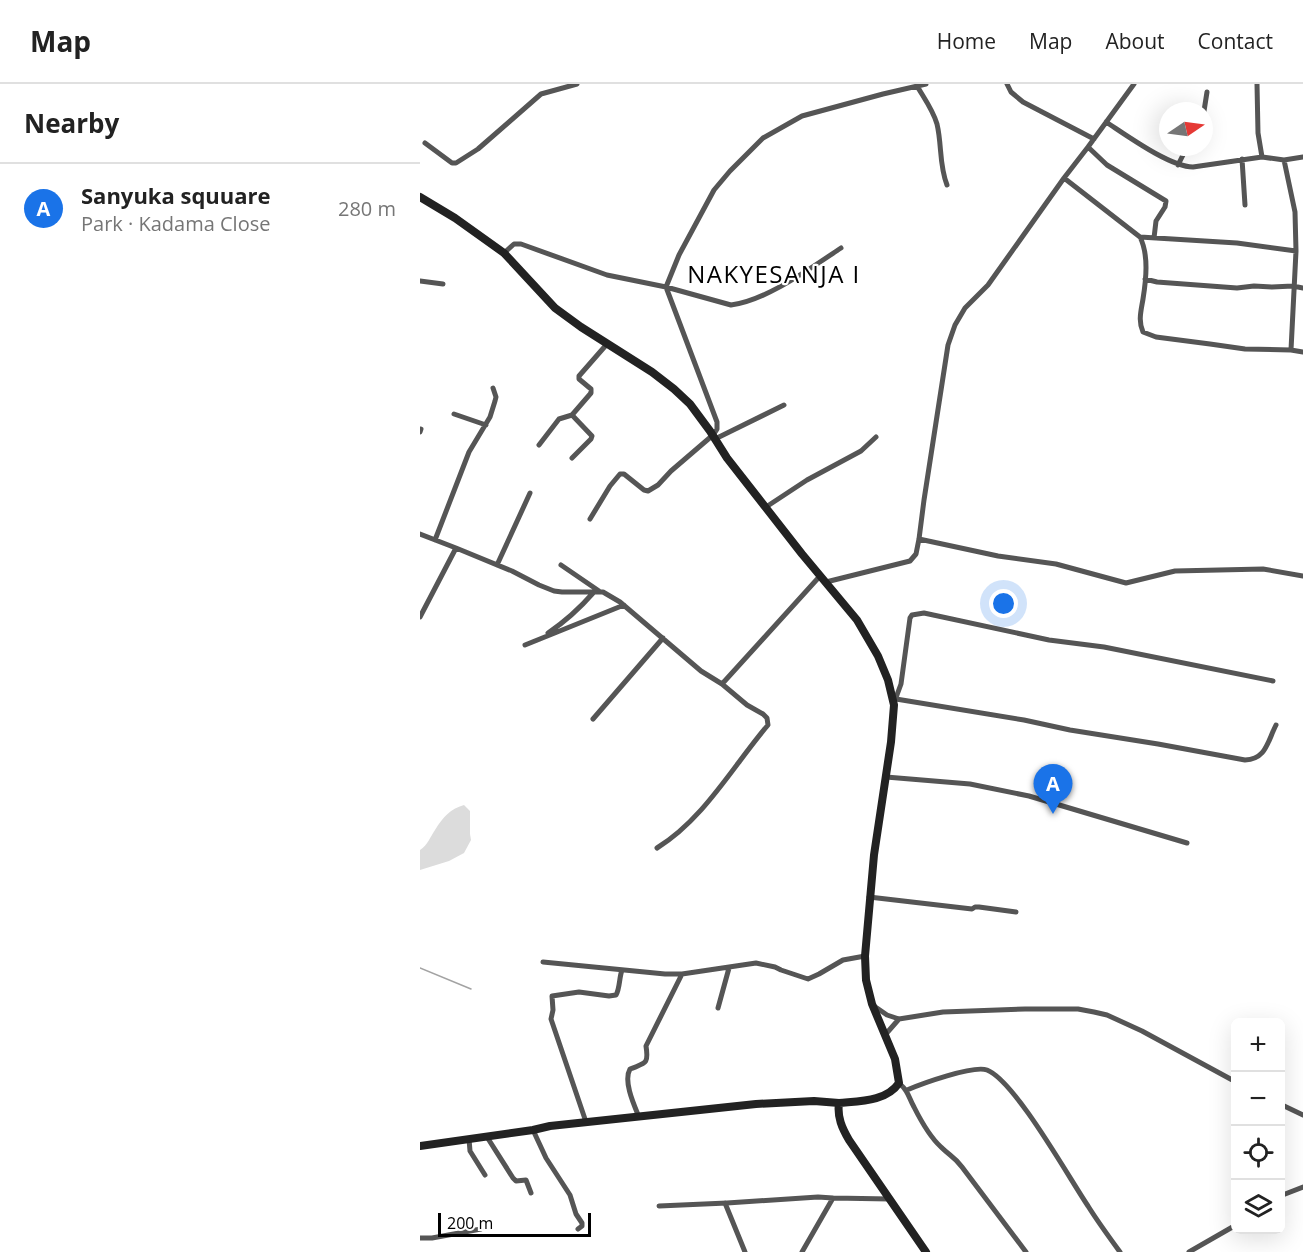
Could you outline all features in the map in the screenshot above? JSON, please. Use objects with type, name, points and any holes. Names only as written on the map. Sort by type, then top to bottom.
[{"type":"street","points":[[425,143],[456,163],[478,149],[540,94],[577,84]]},
{"type":"street","points":[[714,437],[717,422],[666,287],[679,255],[714,190],[763,138],[802,116],[926,84]]},
{"type":"street","points":[[1007,84],[1011,92],[1023,102],[1094,139]]},
{"type":"street","points":[[722,684],[823,579],[910,561],[916,554],[948,345],[955,325],[965,308],[988,285],[1134,84]]},
{"type":"street","points":[[1257,84],[1258,133],[1262,157]]},
{"type":"street","points":[[917,86],[933,113],[937,126],[942,169],[947,185]]},
{"type":"street","points":[[1205,102],[1207,92]]},
{"type":"street","points":[[1106,122],[1162,157],[1185,167],[1193,168],[1262,157],[1284,160],[1303,157]]},
{"type":"street","points":[[1088,147],[1107,165],[1167,201],[1156,221],[1154,238]]},
{"type":"street","points":[[1178,165],[1182,156]]},
{"type":"street","points":[[1242,159],[1245,206]]},
{"type":"street","points":[[1284,160],[1295,212],[1296,254],[1290,350]]},
{"type":"street","points":[[1064,178],[1140,237],[1145,250],[1145,279],[1140,319],[1142,330],[1146,335],[1245,349],[1303,352]]},
{"type":"street","points":[[420,197],[455,218],[504,254],[555,308],[652,372],[690,404],[727,458],[857,620],[878,656],[895,702]]},
{"type":"street","points":[[1295,212],[1303,212]]},
{"type":"street","points":[[1140,237],[1237,243],[1296,254],[1303,258]]},
{"type":"street","points":[[504,254],[514,244],[521,244],[607,275],[666,287],[731,305],[742,304],[766,294],[842,248]]},
{"type":"street","points":[[1145,279],[1157,282],[1237,288],[1254,286],[1303,288]]},
{"type":"street","points":[[420,281],[442,285]]},
{"type":"street","points":[[539,445],[559,419],[572,415],[591,393],[591,389],[579,379],[579,376],[607,344]]},
{"type":"street","points":[[435,540],[469,452],[486,425],[496,397],[493,388]]},
{"type":"street","points":[[590,519],[620,474],[624,474],[648,491],[714,437],[784,405]]},
{"type":"street","points":[[454,414],[486,425]]},
{"type":"street","points":[[572,415],[592,436],[572,458]]},
{"type":"street","points":[[766,507],[807,480],[861,450],[876,437]]},
{"type":"street","points":[[497,565],[530,493]]},
{"type":"street","points":[[420,534],[554,591],[597,592],[612,596],[701,671],[767,718],[768,725],[704,806],[685,827],[657,848]]},
{"type":"street","points":[[920,539],[998,556],[1056,564],[1126,583],[1175,571],[1263,569],[1303,576]]},
{"type":"street","points":[[420,617],[456,548]]},
{"type":"street","points":[[561,565],[597,592]]},
{"type":"street","points":[[597,592],[562,624],[525,645],[624,605]]},
{"type":"street","points":[[1026,1252],[955,1157],[941,1147],[914,1107],[907,1090],[899,1083],[894,1059],[872,1004],[866,980],[865,956],[869,897],[895,702],[901,684],[910,618],[912,615],[924,613],[1049,640],[1104,647],[1273,681]]},
{"type":"street","points":[[593,719],[663,638]]},
{"type":"street","points":[[895,702],[1024,720],[1245,760],[1258,758],[1263,753],[1276,725]]},
{"type":"street","points":[[886,777],[970,784],[1029,796],[1187,843]]},
{"type":"street","points":[[869,897],[1016,912]]},
{"type":"street","points":[[543,962],[665,974],[682,974],[756,963],[808,979],[843,960],[865,956]]},
{"type":"street","points":[[718,1008],[729,968]]},
{"type":"street","points":[[586,1122],[551,1019],[552,996],[579,992],[616,996],[622,970]]},
{"type":"street","points":[[639,1117],[630,1093],[627,1074],[630,1069],[646,1062],[648,1054],[646,1046],[682,974]]},
{"type":"street","points":[[872,1004],[887,1015],[899,1019],[943,1012],[1025,1009],[1078,1009],[1094,1012],[1107,1015],[1142,1031],[1231,1079]]},
{"type":"street","points":[[885,1035],[899,1019]]},
{"type":"street","points":[[907,1090],[939,1078],[977,1069],[990,1072],[1021,1102],[1119,1252]]},
{"type":"street","points":[[420,1146],[550,1126],[756,1104],[814,1101],[839,1103],[870,1100],[888,1094],[899,1083]]},
{"type":"street","points":[[839,1103],[838,1112],[844,1131],[926,1252]]},
{"type":"street","points":[[1285,1106],[1303,1115]]},
{"type":"street","points":[[533,1130],[546,1158],[570,1195],[582,1224],[578,1228]]},
{"type":"street","points":[[487,1137],[513,1178],[516,1181],[526,1180],[531,1193]]},
{"type":"street","points":[[469,1139],[470,1151],[485,1175]]},
{"type":"street","points":[[1285,1194],[1303,1186]]},
{"type":"street","points":[[659,1206],[818,1197],[890,1198]]},
{"type":"street","points":[[802,1252],[833,1198]]},
{"type":"street","points":[[725,1203],[745,1252]]},
{"type":"street","points":[[1189,1252],[1231,1228]]},
{"type":"street","points":[[420,1238],[481,1229]]},
{"type":"shaded area","points":[[464,805],[470,811],[471,840],[464,853],[449,861],[420,870],[420,850],[444,817]]},
{"type":"waterway","points":[[420,968],[471,989]]},
{"type":"place","name":"Sanyuka squuare","points":[[1053,814]]},
{"type":"district","name":"NAKYESANJA I","points":[[774,273]]}]
